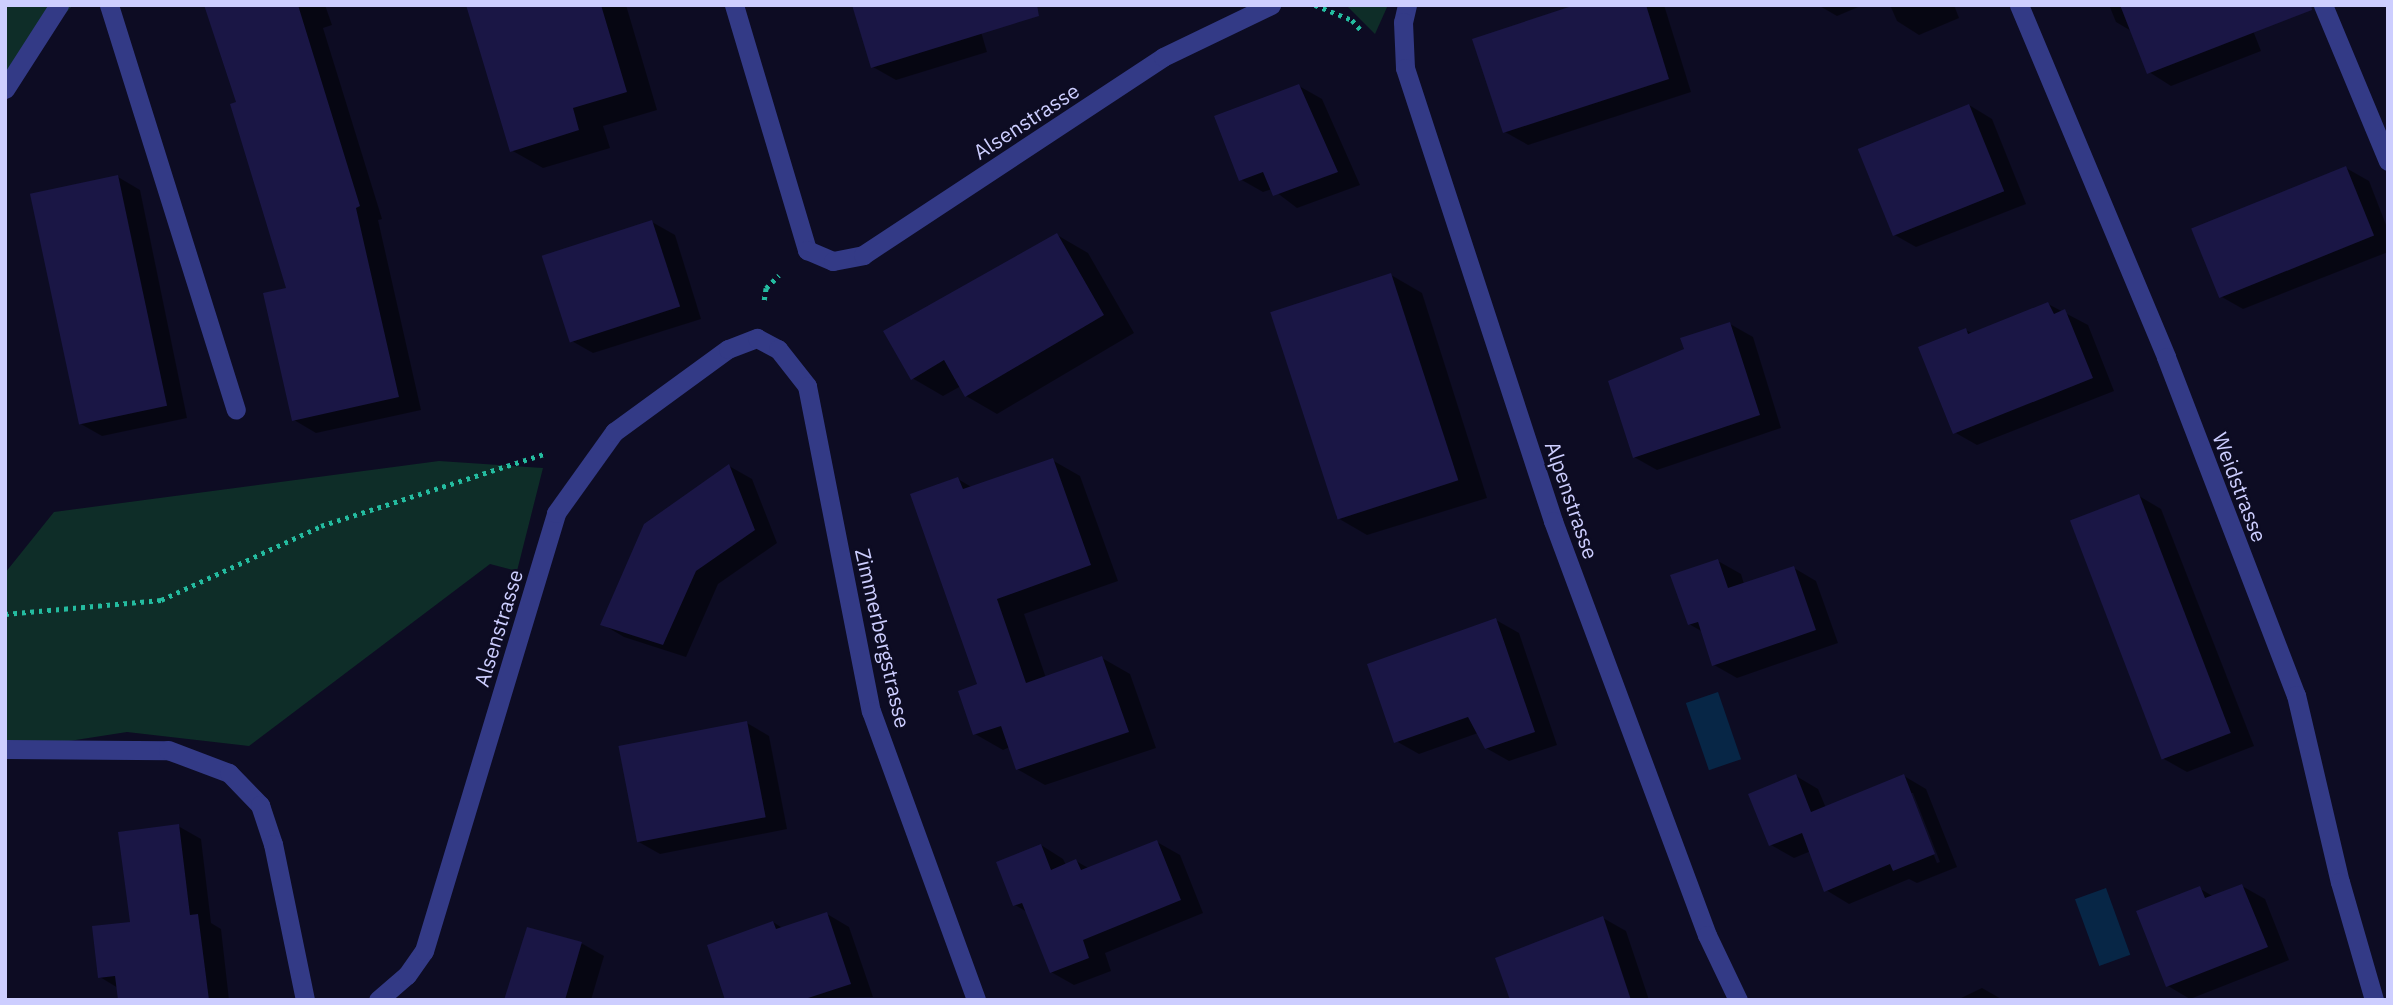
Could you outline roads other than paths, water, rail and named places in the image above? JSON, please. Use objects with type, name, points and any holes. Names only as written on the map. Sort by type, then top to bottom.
[{"type":"street","points":[[5,89],[59,5]]},
{"type":"street","points":[[109,5],[236,410]]},
{"type":"street","name":"Alsenstrasse","points":[[734,5],[807,250],[833,261],[863,255],[1163,57],[1271,5]]},
{"type":"street","name":"Alpenstrasse","points":[[1407,5],[1403,22],[1405,68],[1553,521],[1707,935],[1738,1000]]},
{"type":"street","name":"Weidstrasse","points":[[2020,5],[2166,357],[2296,695],[2340,882],[2374,1000]]},
{"type":"street","points":[[2323,5],[2388,160]]},
{"type":"street","name":"Alsenstrasse","points":[[378,1000],[407,975],[424,951],[556,513],[614,432],[728,349],[757,338]]},
{"type":"street","name":"Zimmerbergstrasse","points":[[757,338],[778,349],[807,386],[871,711],[976,1000]]},
{"type":"street","points":[[5,749],[168,750],[229,773],[260,805],[273,844],[305,1000]]},
{"type":"water","points":[[1718,692],[1741,759],[1709,770],[1686,703]]},
{"type":"water","points":[[2106,888],[2130,955],[2099,966],[2075,899]]}]
